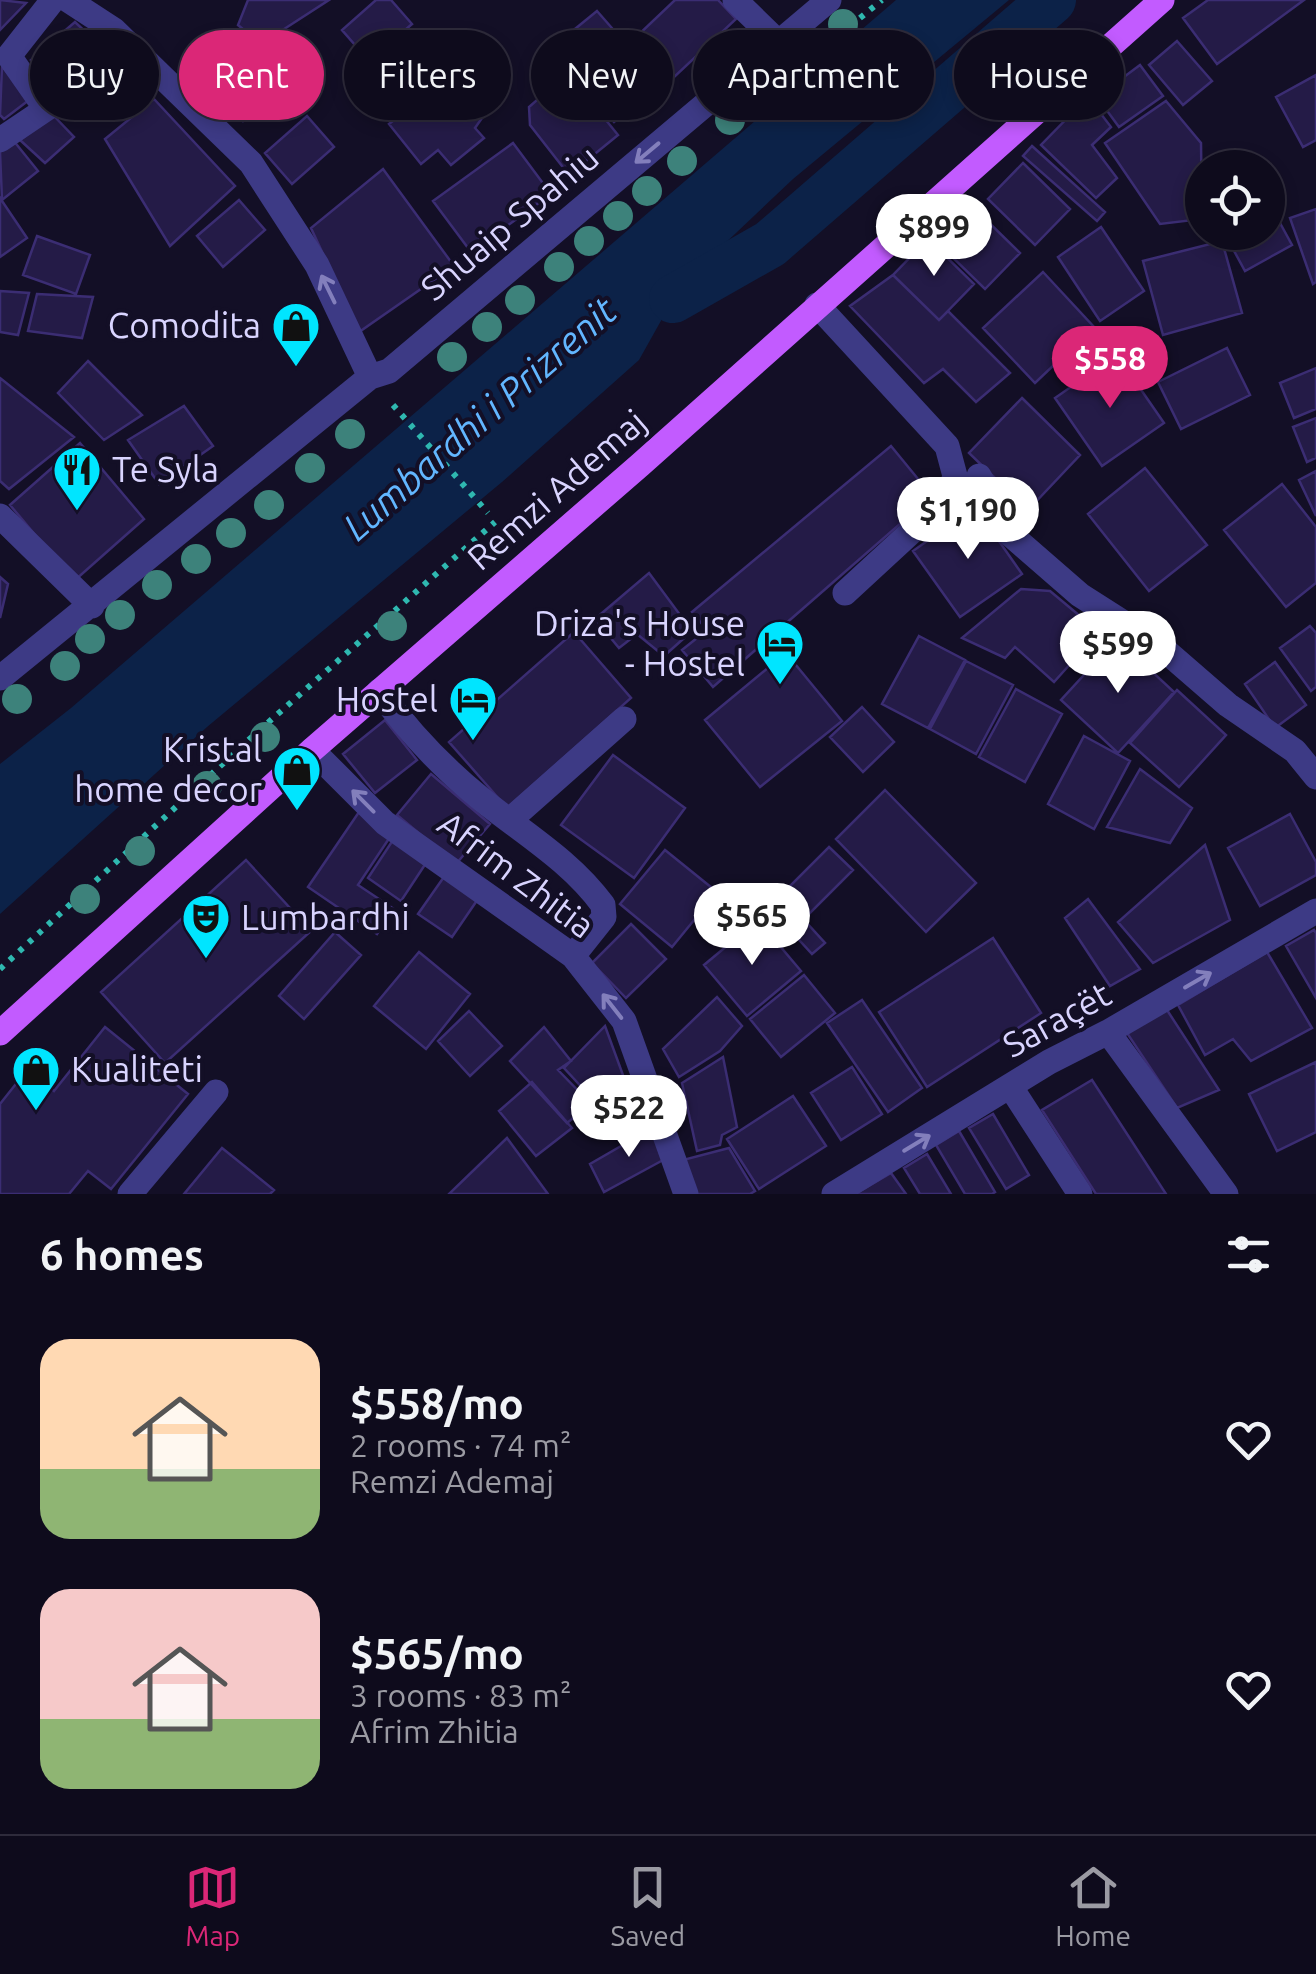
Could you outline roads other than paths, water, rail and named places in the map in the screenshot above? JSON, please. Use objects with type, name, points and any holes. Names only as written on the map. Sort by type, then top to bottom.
[{"type":"main road","name":"Remzi Ademaj","points":[[0,1034],[378,691],[640,465],[1162,0]]},
{"type":"street","points":[[0,140],[46,108],[8,56],[53,0]]},
{"type":"street","points":[[68,0],[114,30],[251,164],[317,265],[370,377]]},
{"type":"street","points":[[735,0],[766,30]]},
{"type":"street","name":"Shuaip Spahiu","points":[[792,30],[828,0]]},
{"type":"street","name":"Shuaip Spahiu","points":[[0,678],[370,377],[389,371],[693,114]]},
{"type":"street","points":[[817,305],[947,446],[955,476],[948,498],[844,593]]},
{"type":"street","points":[[979,476],[1011,534],[1080,596],[1160,646],[1228,705],[1295,751],[1316,778]]},
{"type":"street","points":[[0,516],[92,606]]},
{"type":"street","points":[[378,691],[408,730],[479,797],[564,861],[603,905],[604,917],[573,956]]},
{"type":"street","points":[[510,820],[624,719]]},
{"type":"street","name":"Afrim Zhitia","points":[[312,750],[385,823],[573,956],[624,1021],[686,1194]]},
{"type":"street","name":"Saraçët","points":[[834,1194],[1049,1062],[1316,911]]},
{"type":"street","points":[[1108,1032],[1226,1194]]},
{"type":"street","points":[[1010,1086],[1080,1194]]},
{"type":"street","points":[[130,1194],[216,1092]]},
{"type":"water","points":[[896,0],[1009,0],[973,30],[954,30],[954,46],[934,62],[934,30],[861,30]]},
{"type":"water","name":"Lumbardhi i Prizrenit","points":[[756,120],[864,120],[793,179],[681,285],[639,360],[502,482],[207,727],[0,914],[0,764],[71,708]]},
{"type":"waterway","points":[[673,299],[770,244],[1052,0]]},
{"type":"place","name":"Comodita","points":[[296,368]]},
{"type":"place","name":"Te Syla","points":[[77,512]]},
{"type":"place","name":"Driza's House - Hostel","points":[[780,686]]},
{"type":"place","name":"Hostel","points":[[473,742]]},
{"type":"place","name":"Kristal home decor","points":[[297,812]]},
{"type":"place","name":"Lumbardhi","points":[[206,960]]},
{"type":"place","name":"Kualiteti","points":[[36,1112]]}]
